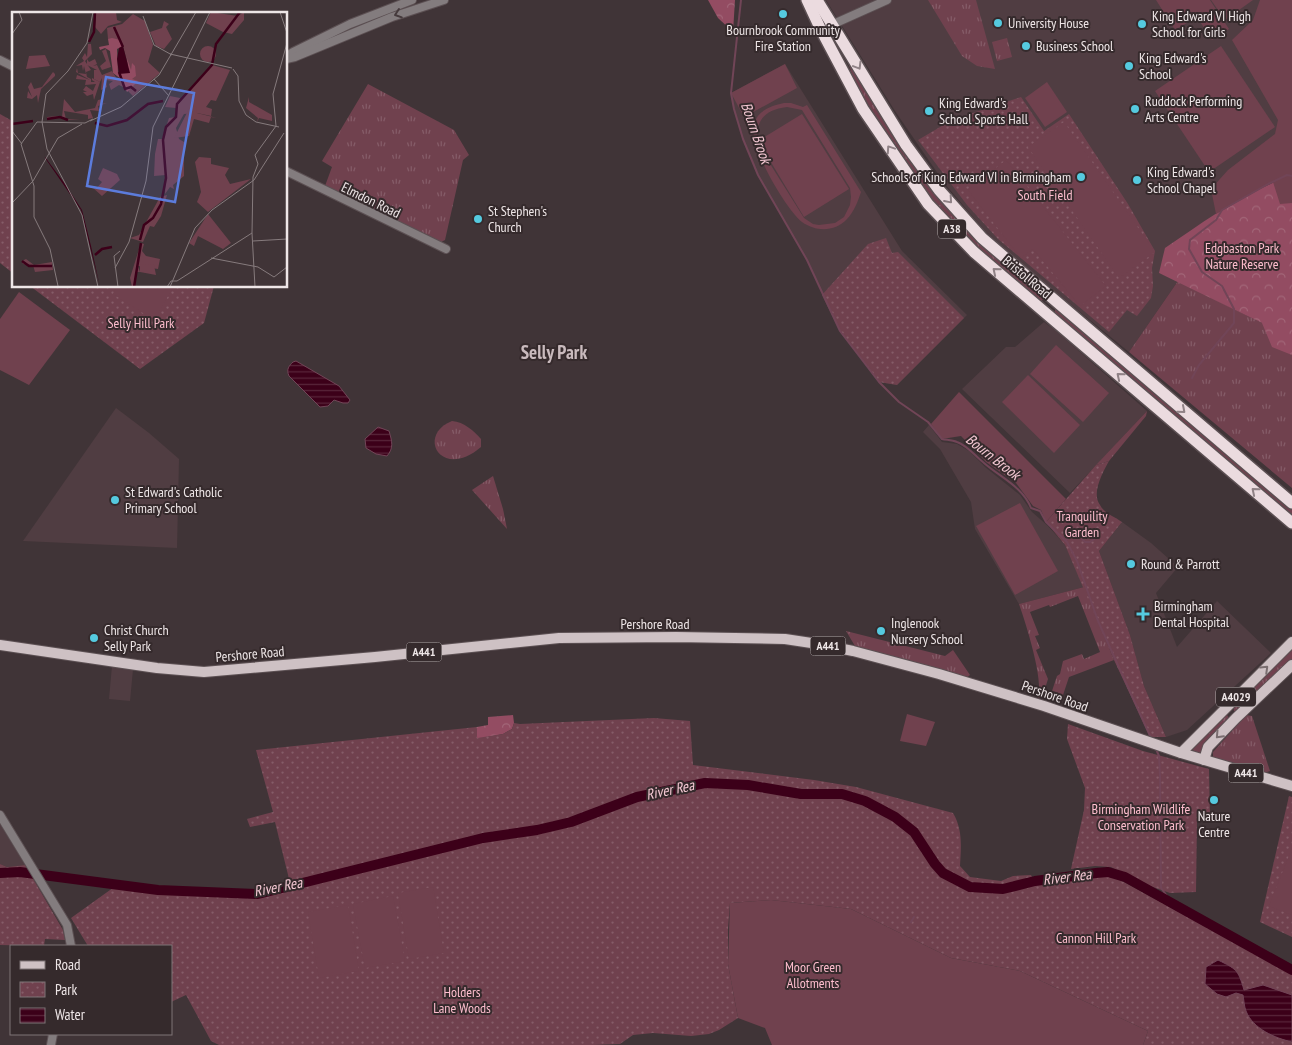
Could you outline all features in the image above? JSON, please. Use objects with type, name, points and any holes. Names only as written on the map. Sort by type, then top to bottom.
[{"type":"highway","name":"Bristol Road","points":[[807,0],[863,109],[928,204],[974,252],[1292,523]]},
{"type":"highway","name":"Bristol Road","points":[[816,0],[906,145],[939,190],[982,238],[1292,503]]},
{"type":"highway","points":[[832,25],[828,29],[828,33],[850,75],[853,90]]},
{"type":"highway","points":[[1044,311],[1053,299]]},
{"type":"highway","points":[[1069,332],[1074,327],[1075,318]]},
{"type":"main road","name":"Pershore Road","points":[[0,645],[157,668],[204,672],[559,638],[676,637],[785,640],[853,651],[933,672],[1056,710],[1181,753],[1292,786]]},
{"type":"main road","name":"A4029","points":[[1181,753],[1292,642]]},
{"type":"main road","name":"A4029","points":[[1204,760],[1208,747],[1292,665]]},
{"type":"main road","points":[[1227,706],[1236,718]]},
{"type":"street","points":[[288,56],[350,24],[412,0]]},
{"type":"street","points":[[288,58],[295,57],[431,2],[444,0]]},
{"type":"street","points":[[820,28],[832,25],[886,0]]},
{"type":"street","points":[[0,60],[12,66]]},
{"type":"street","name":"Elmdon Road","points":[[288,172],[446,249]]},
{"type":"street","points":[[0,816],[67,925],[71,945]]},
{"type":"shaded area","name":"Schools of King Edward VI in Birmingham","points":[[826,0],[1292,0],[1292,203],[1273,182],[1222,210],[1159,273],[1178,281],[1129,352],[1009,254],[985,231],[945,184],[895,111]]},
{"type":"shaded area","name":"Schools of King Edward VI in Birmingham","points":[[785,64],[902,251],[967,315],[897,385],[879,382],[840,331],[807,260],[758,175],[743,139],[731,93]]},
{"type":"shaded area","points":[[1044,322],[1147,411],[1070,493],[962,389],[1006,347],[1015,347]]},
{"type":"shaded area","name":"St Edward's Catholic Primary School","points":[[116,408],[179,459],[177,548],[23,541]]},
{"type":"shaded area","points":[[929,425],[942,442],[957,444],[969,451],[985,467],[1020,495],[1032,512],[1065,545],[1084,587],[1019,604],[975,529],[971,502],[940,449],[923,432]]},
{"type":"shaded area","points":[[1122,522],[1151,543],[1178,567],[1156,593],[1177,647],[1217,601],[1271,653],[1187,730],[1166,737],[1144,686],[1130,635],[1099,551]]},
{"type":"shaded area","points":[[112,666],[133,669],[130,701],[109,699]]},
{"type":"shaded area","points":[[0,824],[25,865],[7,867],[0,864]]},
{"type":"green space","points":[[708,0],[735,0],[733,32],[718,18]]},
{"type":"green space","points":[[928,0],[976,0],[995,69],[977,66],[962,56]]},
{"type":"green space","points":[[1156,0],[1210,0],[1229,29],[1212,40],[1197,17],[1175,30]]},
{"type":"green space","points":[[1211,0],[1253,0],[1225,20]]},
{"type":"green space","points":[[1260,0],[1292,0],[1292,203],[1280,204],[1273,182],[1216,214],[1211,189],[1228,170],[1275,134],[1278,120],[1232,40],[1253,20]]},
{"type":"green space","points":[[1007,38],[1012,57],[997,61],[992,42]]},
{"type":"green space","points":[[1221,46],[1275,127],[1209,172],[1155,91]]},
{"type":"green space","points":[[847,59],[902,144],[1044,298],[1041,302],[976,251],[930,201],[855,84]]},
{"type":"green space","points":[[785,64],[797,88],[744,117],[731,93]]},
{"type":"green space","points":[[1047,82],[1067,112],[1045,127],[1025,98]]},
{"type":"green space","points":[[368,84],[454,130],[469,155],[463,160],[445,240],[441,242],[394,221],[325,186],[332,167],[322,161]]},
{"type":"green space","name":"South Field","points":[[1021,97],[1044,131],[1069,114],[1128,204],[1155,251],[1152,268],[1153,286],[1151,298],[1137,316],[1127,310],[1109,332],[998,239],[967,205],[918,140],[952,120]]},
{"type":"green space","points":[[784,103],[803,107],[807,105],[861,192],[852,213],[837,226],[819,229],[802,222],[786,204],[762,161],[754,134],[754,124],[762,112],[770,107]],"holes":[[[787,107],[802,110],[850,188],[850,205],[844,217],[835,223],[819,225],[813,224],[804,218],[757,143],[760,122],[767,114],[779,108]]]},
{"type":"green space","points":[[0,114],[12,121],[12,272],[0,263]]},
{"type":"green space","points":[[802,114],[849,189],[804,217],[758,141]]},
{"type":"green space","points":[[1064,122],[1155,252],[1119,278],[1028,147]]},
{"type":"green space","points":[[1006,160],[1106,286],[1080,306],[1033,249],[1021,258],[968,190]]},
{"type":"green space","name":"Edgbaston Park Nature Reserve","points":[[1292,176],[1292,355],[1272,347],[1262,323],[1159,273],[1165,248],[1242,198],[1258,189]]},
{"type":"green space","points":[[886,238],[892,253],[898,252],[964,318],[897,385],[879,382],[840,331],[822,295],[868,244]]},
{"type":"green space","points":[[1178,281],[1262,323],[1292,310],[1292,488],[1129,352]]},
{"type":"green space","name":"Selly Hill Park","points":[[33,288],[213,288],[204,323],[140,369]]},
{"type":"green space","points":[[116,288],[173,288],[154,320],[113,294]]},
{"type":"green space","points":[[19,292],[70,330],[29,385],[0,370],[0,319]]},
{"type":"green space","points":[[1055,307],[1292,507],[1292,518],[1055,316]]},
{"type":"green space","points":[[1056,345],[1109,393],[1083,422],[1030,374]]},
{"type":"green space","points":[[1028,375],[1080,425],[1054,453],[1002,402]]},
{"type":"green space","points":[[959,392],[1066,499],[1046,522],[1041,510],[1033,506],[1016,483],[986,462],[961,436],[942,439],[931,424]]},
{"type":"green space","points":[[1147,411],[1146,416],[1109,461],[1096,465]]},
{"type":"green space","points":[[452,421],[465,425],[475,433],[481,439],[481,447],[467,456],[455,459],[445,457],[438,452],[435,444],[436,436],[441,428]]},
{"type":"green space","name":"Tranquility Garden","points":[[1109,461],[1097,489],[1098,500],[1104,510],[1122,522],[1099,551],[1130,635],[1144,686],[1166,737],[1150,737],[1114,660],[1065,545],[1046,522],[1096,465]]},
{"type":"green space","points":[[493,476],[503,509],[507,529],[472,490]]},
{"type":"green space","points":[[1020,503],[1058,571],[1015,595],[976,526]]},
{"type":"green space","points":[[1084,587],[1114,660],[1069,677],[1063,695],[1052,691],[1057,676],[1060,674],[1063,661],[1082,654],[1084,659],[1100,652],[1078,596],[1050,607],[1049,605],[1030,612],[1039,635],[1035,636],[1040,648],[1036,650],[1048,679],[1042,698],[1038,698],[1039,679],[1030,638],[1019,604]]},
{"type":"green space","points":[[846,631],[945,656],[953,650],[970,675],[967,677],[855,646]]},
{"type":"green space","points":[[1292,646],[1292,660],[1238,712],[1234,711],[1233,706]]},
{"type":"green space","points":[[1226,713],[1230,720],[1200,753],[1194,751],[1190,747]]},
{"type":"green space","points":[[907,714],[935,722],[926,746],[900,741]]},
{"type":"green space","points":[[513,715],[514,723],[512,729],[503,734],[477,739],[477,727],[488,725],[488,717]]},
{"type":"green space","points":[[1246,715],[1252,716],[1270,771],[1264,773],[1213,757],[1213,752]]},
{"type":"green space","points":[[654,718],[690,721],[693,765],[856,787],[953,813],[960,832],[960,866],[970,877],[1001,881],[1013,876],[1031,875],[1036,884],[1097,874],[1124,882],[1292,974],[1292,1045],[1143,1045],[1148,1031],[1020,971],[951,958],[851,909],[771,900],[730,903],[728,964],[738,1018],[709,1034],[691,1036],[653,1033],[633,1035],[620,1044],[593,1045],[219,1045],[211,1041],[186,995],[172,1002],[172,945],[87,945],[71,918],[117,885],[158,890],[258,894],[291,887],[275,822],[250,827],[247,819],[273,812],[256,750],[477,727],[477,738],[503,734],[512,729],[514,723]]},
{"type":"green space","name":"Birmingham Wildlife Conservation Park","points":[[1068,724],[1143,751],[1209,769],[1210,819],[1197,819],[1196,892],[1170,893],[1144,884],[1111,867],[1095,866],[1071,869],[1084,810],[1085,788],[1067,739]]},
{"type":"green space","points":[[1289,796],[1292,797],[1292,937],[1260,922]]},
{"type":"green space","points":[[1292,848],[1292,915],[1269,906]]},
{"type":"green space","points":[[0,864],[7,867],[25,865],[63,930],[65,940],[45,939],[44,945],[0,945]]},
{"type":"green space","points":[[433,887],[444,953],[409,959],[398,893]]},
{"type":"green space","points":[[393,896],[405,961],[365,968],[353,904]]},
{"type":"green space","name":"Moor Green Allotments","points":[[771,900],[851,909],[951,958],[1020,971],[1148,1031],[1143,1045],[772,1045],[765,1028],[738,1018],[728,964],[730,903]]},
{"type":"green space","points":[[348,905],[359,971],[319,978],[308,912]]},
{"type":"water","points":[[296,361],[339,386],[350,400],[348,403],[334,400],[328,406],[320,407],[289,376],[288,368]]},
{"type":"water","points":[[378,427],[389,431],[392,444],[387,456],[376,454],[366,448],[365,439]]},
{"type":"water","points":[[1218,960],[1236,971],[1244,990],[1263,985],[1292,995],[1292,1042],[1259,1028],[1246,1011],[1243,995],[1236,993],[1226,997],[1217,994],[1205,984],[1206,967]]},
{"type":"waterway","name":"Bourn Brook","points":[[741,0],[731,93],[734,109],[743,139],[758,175],[807,260],[840,331],[879,382],[899,402],[928,422],[942,439],[955,441],[965,446],[1017,488],[1031,508],[1040,511],[1046,522],[1067,542],[1077,561],[1098,621],[1151,738]]},
{"type":"waterway","points":[[1192,378],[1199,365],[1234,323],[1234,309],[1222,286],[1202,272],[1189,249],[1190,240],[1216,220],[1222,210],[1268,184],[1287,175],[1292,176]]},
{"type":"waterway","points":[[1066,540],[1076,533],[1080,537]]},
{"type":"waterway","points":[[1082,539],[1085,542],[1090,542],[1097,537]]},
{"type":"waterway","name":"Bourn Brook","points":[[1156,749],[1159,756],[1160,776],[1161,888],[1173,904]]},
{"type":"waterway","name":"River Rea","points":[[0,873],[20,872],[158,890],[258,894],[483,838],[537,830],[571,822],[637,797],[705,783],[748,785],[801,794],[842,794],[865,801],[895,817],[914,832],[943,873],[970,887],[1003,889],[1035,881],[1108,872],[1125,877],[1292,970]]},
{"type":"waterway","points":[[911,922],[914,917]]},
{"type":"place","name":"Bournbrook Community Fire Station","points":[[783,14]]},
{"type":"place","name":"University House","points":[[998,23]]},
{"type":"place","name":"King Edward VI High School for Girls","points":[[1142,24]]},
{"type":"place","name":"Business School","points":[[1026,46]]},
{"type":"place","name":"King Edward's School","points":[[1129,66]]},
{"type":"place","name":"Ruddock Performing Arts Centre","points":[[1135,109]]},
{"type":"place","name":"King Edward's School Sports Hall","points":[[929,111]]},
{"type":"place","name":"Schools of King Edward VI in Birmingham","points":[[1081,177]]},
{"type":"place","name":"King Edward's School Chapel","points":[[1137,180]]},
{"type":"place","name":"St Stephen's Church","points":[[478,219]]},
{"type":"place","name":"St Edward's Catholic Primary School","points":[[115,500]]},
{"type":"place","name":"Round & Parrott","points":[[1131,564]]},
{"type":"place","name":"Birmingham Dental Hospital","points":[[1143,614]]},
{"type":"place","name":"Inglenook Nursery School","points":[[881,631]]},
{"type":"place","name":"Christ Church Selly Park","points":[[94,638]]},
{"type":"place","name":"Nature Centre","points":[[1214,800]]},
{"type":"district","name":"Selly Park","points":[[554,352]]},
{"type":"park label","name":"Cannon Hill Park","points":[[1096,938]]},
{"type":"park label","name":"Holders Lane Woods","points":[[462,1000]]}]
